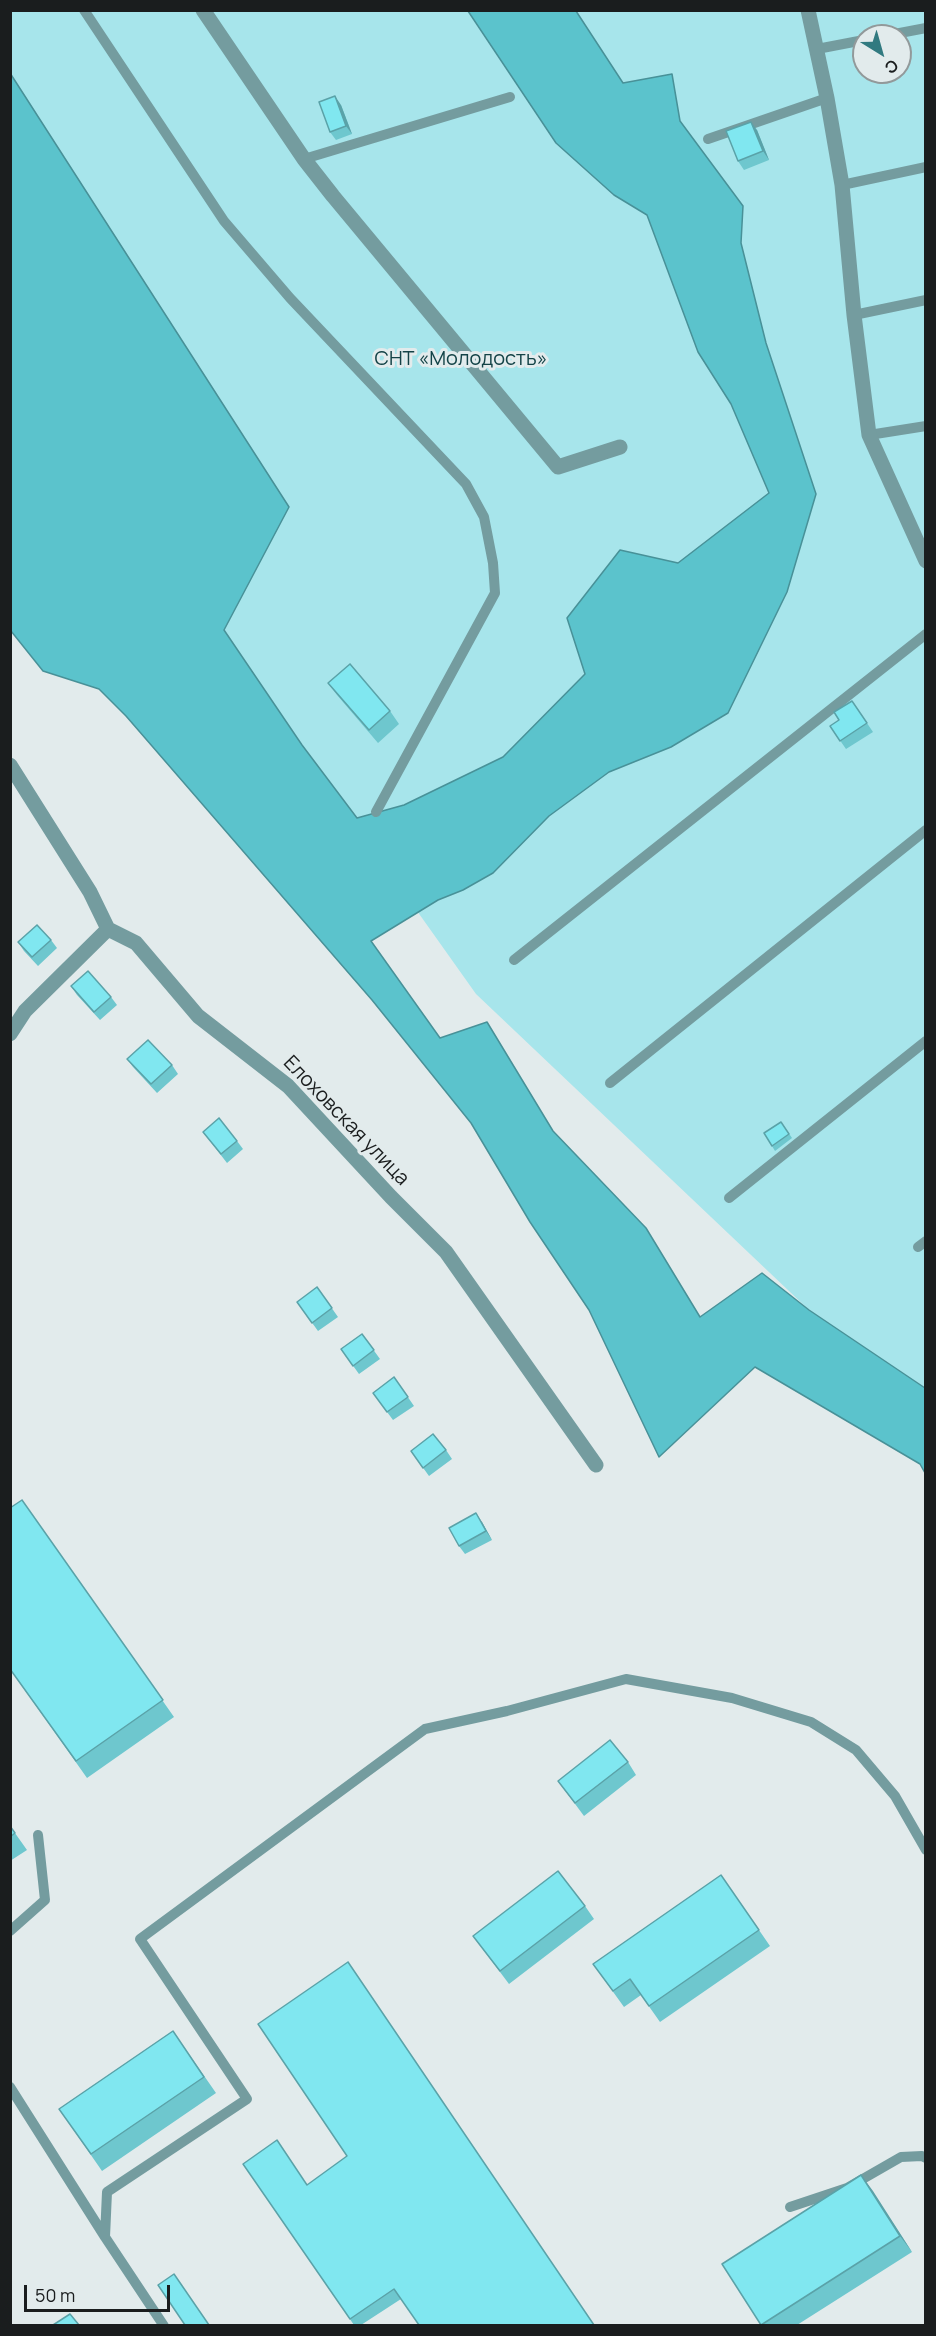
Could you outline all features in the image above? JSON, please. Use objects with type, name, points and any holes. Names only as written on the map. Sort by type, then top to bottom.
[{"type":"street","points":[[202,10],[304,159],[558,466],[620,447]]},
{"type":"street","points":[[808,10],[827,98],[842,185],[854,315],[869,435],[925,557]]},
{"type":"street","points":[[10,765],[90,892],[108,929],[25,1011],[10,1034]]},
{"type":"street","name":"Елоховская улица","points":[[108,929],[135,943],[198,1016],[288,1086],[391,1197],[446,1252],[596,1465]]},
{"type":"lane","points":[[84,10],[224,221],[290,298],[466,484],[483,517],[493,562],[495,593],[376,812]]},
{"type":"lane","points":[[817,49],[852,42]]},
{"type":"lane","points":[[304,159],[510,97]]},
{"type":"lane","points":[[708,139],[827,98]]},
{"type":"lane","points":[[842,185],[926,168]]},
{"type":"lane","points":[[854,315],[926,300]]},
{"type":"lane","points":[[869,435],[926,426]]},
{"type":"lane","points":[[514,960],[926,634]]},
{"type":"lane","points":[[610,1083],[926,830]]},
{"type":"lane","points":[[729,1198],[926,1041]]},
{"type":"lane","points":[[105,2237],[107,2192],[247,2099],[140,1939],[425,1729],[507,1711],[626,1679],[732,1698],[811,1722],[856,1750],[895,1796],[926,1850]]},
{"type":"lane","points":[[10,1931],[45,1900],[38,1835]]},
{"type":"lane","points":[[10,2087],[105,2237],[165,2325]]},
{"type":"lane","points":[[790,2206],[847,2188],[902,2157],[922,2156],[926,2158]]},
{"type":"green space","name":"СНТ «Молодость»","points":[[10,11],[925,11],[925,1388],[809,1310],[476,994],[405,894],[374,813],[357,818],[302,745],[224,630],[271,539],[11,136]]},
{"type":"shaded area","points":[[468,11],[576,11],[623,83],[672,74],[680,121],[743,206],[741,243],[766,343],[816,494],[787,592],[728,713],[671,747],[609,772],[549,816],[493,873],[463,890],[438,900],[371,941],[440,1038],[487,1022],[553,1131],[646,1228],[700,1317],[762,1273],[809,1310],[925,1388],[925,1473],[920,1464],[755,1367],[659,1457],[589,1310],[530,1222],[471,1123],[372,1000],[126,716],[99,689],[43,671],[11,631],[10,73],[289,507],[224,630],[302,745],[357,818],[404,805],[503,757],[585,674],[567,618],[620,550],[678,563],[769,493],[731,404],[698,352],[647,215],[614,195],[556,143]]},
{"type":"building","points":[[335,96],[346,126],[330,132],[319,102]]},
{"type":"building","points":[[751,122],[763,151],[738,161],[726,131]]},
{"type":"building","points":[[350,664],[390,711],[369,730],[328,683]]},
{"type":"building","points":[[852,701],[867,723],[840,741],[830,726],[839,720],[834,712]]},
{"type":"building","points":[[37,925],[51,940],[32,957],[18,942]]},
{"type":"building","points":[[88,971],[111,997],[94,1012],[71,986]]},
{"type":"building","points":[[148,1040],[172,1065],[151,1084],[127,1059]]},
{"type":"building","points":[[219,1118],[237,1141],[221,1154],[203,1132]]},
{"type":"building","points":[[781,1122],[789,1134],[772,1146],[764,1133]]},
{"type":"building","points":[[317,1287],[332,1308],[312,1323],[297,1302]]},
{"type":"building","points":[[362,1334],[374,1350],[353,1366],[341,1349]]},
{"type":"building","points":[[394,1377],[408,1397],[387,1412],[373,1393]]},
{"type":"building","points":[[433,1434],[446,1450],[423,1468],[411,1451]]},
{"type":"building","points":[[22,1500],[163,1700],[76,1761],[10,1669],[10,1508]]},
{"type":"building","points":[[476,1513],[486,1531],[459,1546],[449,1528]]},
{"type":"building","points":[[610,1740],[628,1762],[575,1803],[558,1781]]},
{"type":"building","points":[[10,1826],[15,1833],[10,1837]]},
{"type":"building","points":[[558,1871],[585,1906],[500,1971],[473,1936]]},
{"type":"building","points":[[721,1875],[759,1930],[649,2006],[630,1979],[613,1991],[593,1964]]},
{"type":"building","points":[[348,1962],[594,2325],[419,2325],[394,2289],[350,2319],[243,2164],[277,2140],[307,2185],[347,2156],[258,2024]]},
{"type":"building","points":[[173,2031],[204,2077],[91,2154],[59,2109]]},
{"type":"building","points":[[861,2175],[900,2236],[761,2325],[722,2264]]},
{"type":"building","points":[[174,2274],[209,2325],[185,2325],[158,2285]]},
{"type":"building","points":[[70,2314],[79,2325],[53,2325]]}]
